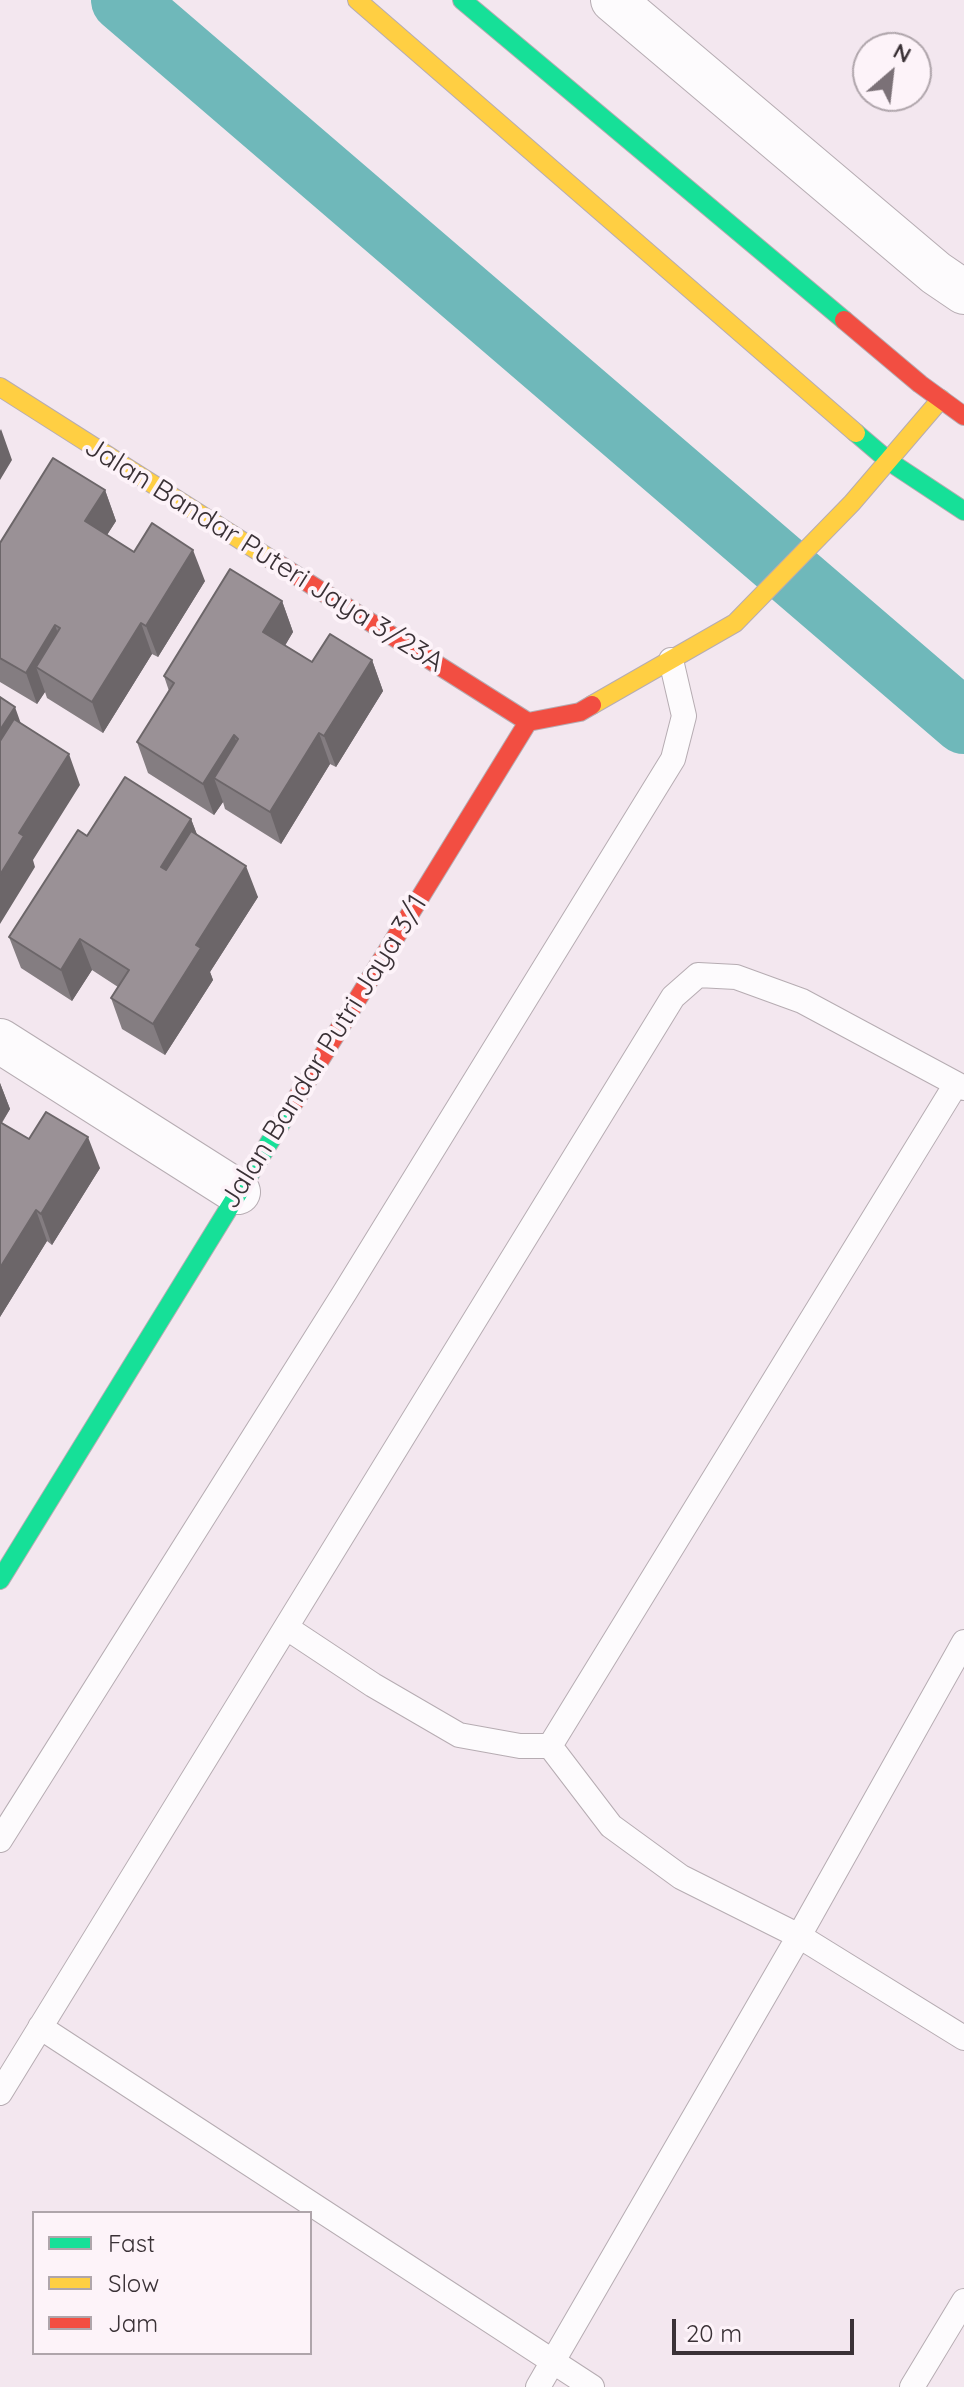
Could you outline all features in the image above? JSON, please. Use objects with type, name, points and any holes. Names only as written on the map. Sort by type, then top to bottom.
[{"type":"street","points":[[357,0],[890,462],[964,511]]},
{"type":"street","points":[[462,0],[920,384],[964,416]]},
{"type":"street","points":[[613,0],[955,272]]},
{"type":"street","name":"Jalan Bandar Puteri Jaya 3/23A","points":[[0,387],[528,722]]},
{"type":"street","points":[[528,722],[580,712],[735,623],[890,462],[941,399]]},
{"type":"street","name":"Jalan Bandar Putri Jaya 3/1","points":[[0,1580],[528,722]]},
{"type":"street","points":[[0,1041],[238,1192]]},
{"type":"lane","points":[[0,1840],[345,1292],[673,759],[684,716],[671,660]]},
{"type":"lane","points":[[0,2093],[673,997],[698,975],[736,977],[802,1001],[960,1086],[550,1746]]},
{"type":"lane","points":[[287,1628],[373,1685],[459,1735],[520,1746],[550,1746]]},
{"type":"lane","points":[[538,2387],[799,1936],[964,1642]]},
{"type":"lane","points":[[550,1746],[611,1826],[681,1877],[799,1936],[964,2038]]},
{"type":"lane","points":[[40,2027],[592,2387]]},
{"type":"lane","points":[[912,2387],[954,2341],[964,2301]]},
{"type":"building","points":[[53,458],[105,490],[85,521],[134,552],[152,523],[193,550],[146,626],[141,623],[92,702],[36,667],[60,628],[55,625],[26,673],[0,658],[0,543]]},
{"type":"building","points":[[230,569],[282,601],[263,632],[312,662],[330,634],[372,660],[324,736],[319,733],[270,812],[214,778],[238,739],[234,735],[203,784],[137,742],[174,683],[164,676]]},
{"type":"building","points":[[0,697],[15,707],[0,730]]},
{"type":"building","points":[[14,719],[69,754],[19,833],[24,836],[0,875],[0,741]]},
{"type":"building","points":[[125,777],[191,819],[161,867],[166,870],[191,831],[246,866],[196,945],[201,948],[153,1024],[111,998],[129,970],[80,939],[61,970],[9,937],[78,830],[87,836]]},
{"type":"building","points":[[46,1112],[88,1137],[41,1214],[36,1210],[0,1268],[0,1122],[29,1139]]},
{"type":"waterway","points":[[123,0],[964,722]]},
{"type":"traffic: fast","points":[[462,0],[844,320]]},
{"type":"traffic: fast","points":[[856,433],[890,462],[964,511]]},
{"type":"traffic: fast","points":[[0,1580],[293,1104]]},
{"type":"traffic: slow","points":[[357,0],[856,433]]},
{"type":"traffic: slow","points":[[0,387],[272,560]]},
{"type":"traffic: slow","points":[[592,705],[735,623],[852,503],[941,399]]},
{"type":"traffic: jam","points":[[844,320],[920,384],[964,416]]},
{"type":"traffic: jam","points":[[272,560],[528,722]]},
{"type":"traffic: jam","points":[[293,1104],[528,722],[580,712],[592,705]]}]
